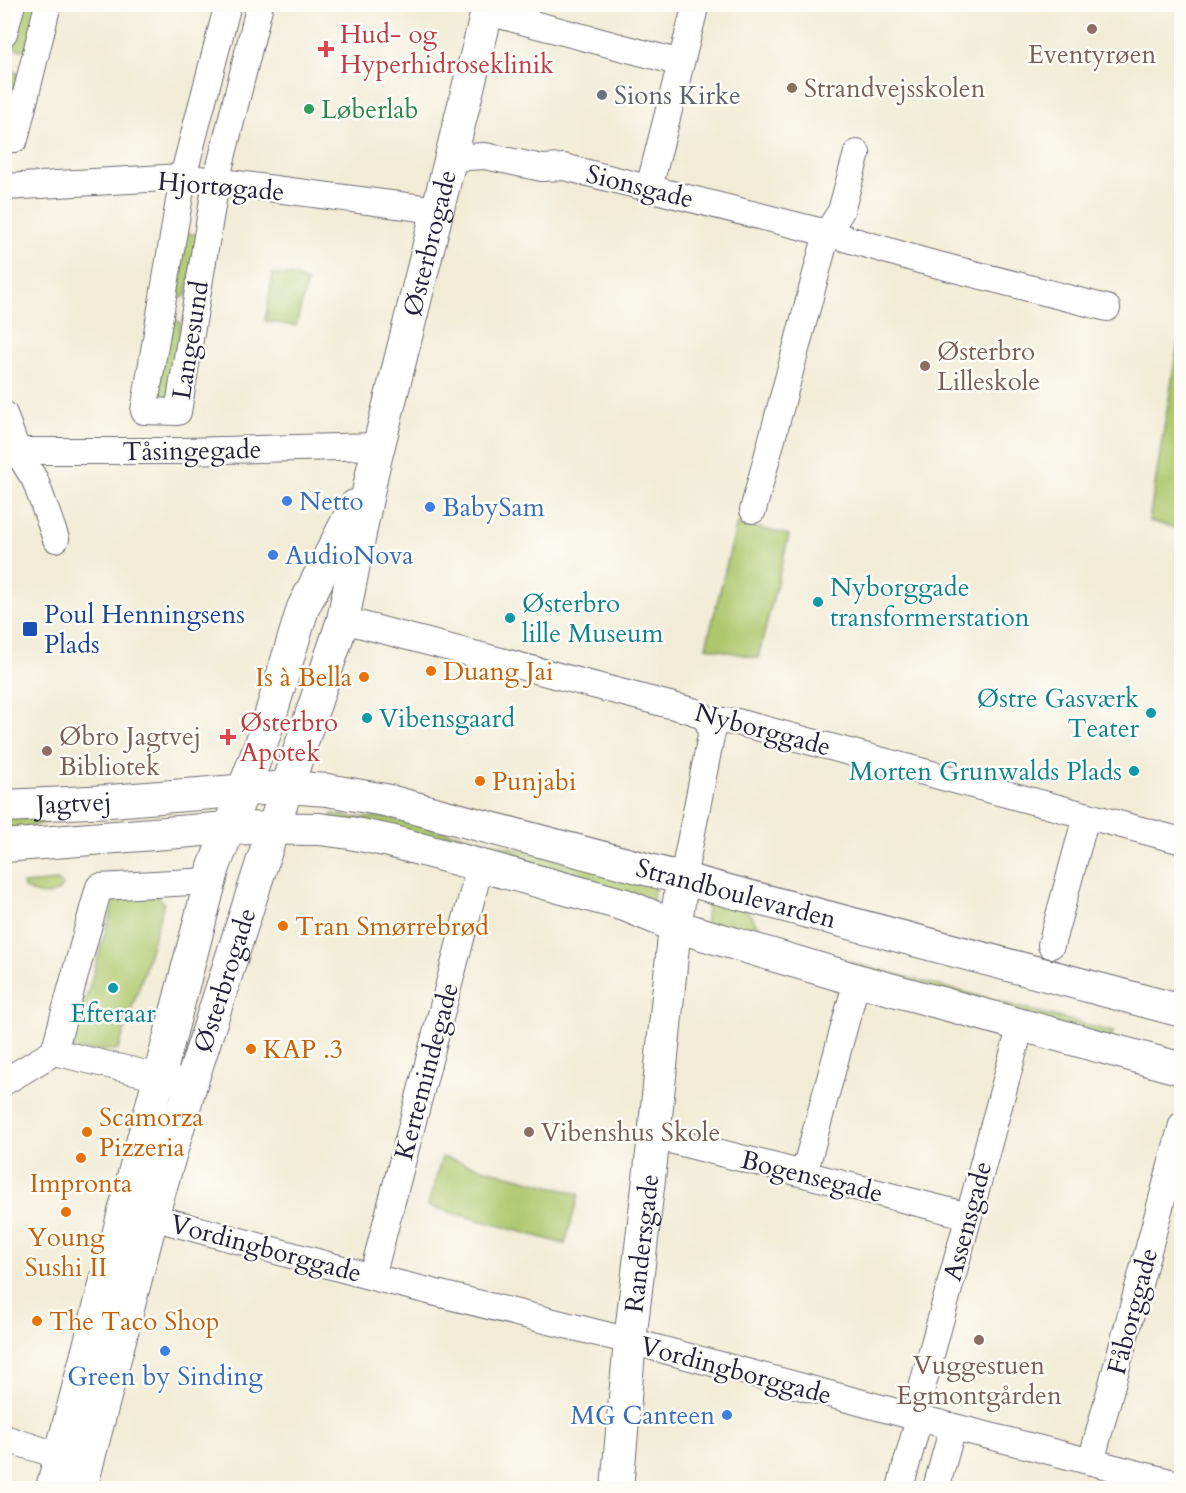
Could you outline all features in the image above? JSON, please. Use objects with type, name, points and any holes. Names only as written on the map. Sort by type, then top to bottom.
[{"type":"street","points":[[4,33],[12,4]]},
{"type":"street","points":[[4,138],[15,139],[48,4]]},
{"type":"street","name":"Langesund","points":[[228,4],[183,177],[144,411],[178,412],[216,182],[260,4]]},
{"type":"street","points":[[649,188],[696,4]]},
{"type":"street","name":"Østerbrogade","points":[[138,1213],[191,1084],[273,828],[344,620],[376,460],[489,8],[681,63]]},
{"type":"street","points":[[753,510],[827,232],[842,211],[857,153]]},
{"type":"street","name":"Sionsgade","points":[[450,158],[485,156],[542,168],[564,167],[827,232],[922,261],[1107,308]]},
{"type":"street","name":"Hjortøgade","points":[[4,187],[183,177],[437,210]]},
{"type":"street","points":[[4,414],[11,450],[35,480],[56,539]]},
{"type":"street","name":"Tåsingegade","points":[[11,450],[183,452],[376,460]]},
{"type":"street","name":"Østerbrogade","points":[[52,1488],[77,1469],[138,1213],[159,1078],[210,881],[265,733],[303,608],[376,460]]},
{"type":"street","name":"Nyborggade","points":[[344,620],[693,711],[709,720],[748,725],[1182,841]]},
{"type":"street","points":[[683,878],[711,736],[709,720]]},
{"type":"street","name":"Jagtvej","points":[[4,806],[110,801],[288,787]]},
{"type":"street","name":"Strandboulevarden","points":[[288,787],[327,790],[385,800],[1182,1011]]},
{"type":"street","points":[[1051,945],[1086,817]]},
{"type":"street","name":"Jagtvej","points":[[4,846],[228,828]]},
{"type":"street","name":"Strandboulevarden","points":[[228,828],[350,832],[390,841],[625,905],[675,926],[856,980],[1182,1069]]},
{"type":"street","name":"Kertemindegade","points":[[372,1277],[480,866]]},
{"type":"street","name":"Randersgade","points":[[617,1488],[630,1341],[675,926],[683,878]]},
{"type":"street","name":"Østerbrogade","points":[[54,1052],[99,887],[210,881]]},
{"type":"street","points":[[804,1174],[856,980]]},
{"type":"street","name":"Assensgade","points":[[900,1488],[969,1216],[1021,1025]]},
{"type":"street","points":[[4,1082],[54,1052],[191,1084]]},
{"type":"street","name":"Fåborggade","points":[[1100,1472],[1182,1125]]},
{"type":"street","name":"Bogensegade","points":[[654,1136],[969,1216]]},
{"type":"street","name":"Vordingborggade","points":[[138,1213],[372,1277],[630,1341],[953,1427],[1100,1472],[1182,1485]]},
{"type":"street","points":[[936,1488],[953,1427]]},
{"type":"street","points":[[4,1438],[77,1469]]},
{"type":"green space","points":[[19,5],[42,5],[26,48],[22,50],[16,49],[11,44]]},
{"type":"green space","points":[[6,70],[18,73],[5,130],[5,72]]},
{"type":"green space","points":[[181,232],[199,235],[186,296],[181,298],[175,297]]},
{"type":"green space","points":[[273,274],[295,276],[307,282],[296,326],[265,321]]},
{"type":"green space","points":[[175,319],[181,323],[172,398],[157,405],[168,320]]},
{"type":"green space","points":[[1178,344],[1182,345],[1181,529],[1149,521]]},
{"type":"green space","points":[[737,523],[789,535],[758,658],[706,647]]},
{"type":"green space","points":[[332,814],[356,818],[386,817],[655,883],[653,901],[330,819]]},
{"type":"green space","points":[[47,815],[47,822],[5,834],[5,818]]},
{"type":"green space","points":[[57,881],[63,886],[49,895],[34,893],[24,888],[23,884]]},
{"type":"green space","points":[[157,895],[164,903],[118,1050],[71,1051],[115,898]]},
{"type":"green space","points":[[708,899],[745,908],[768,940],[1113,1032],[1111,1039],[705,926]]},
{"type":"green space","points":[[442,1157],[579,1194],[565,1244],[428,1206]]},
{"type":"place","name":"Eventyrøen","points":[[1092,29]]},
{"type":"place","name":"Hud- og Hyperhidroseklinik","points":[[326,49]]},
{"type":"place","name":"Strandvejsskolen","points":[[792,88]]},
{"type":"place","name":"Sions Kirke","points":[[602,95]]},
{"type":"place","name":"Løberlab","points":[[309,109]]},
{"type":"place","name":"Østerbro Lilleskole","points":[[925,366]]},
{"type":"place","name":"Netto","points":[[287,501]]},
{"type":"place","name":"BabySam","points":[[430,507]]},
{"type":"place","name":"AudioNova","points":[[273,555]]},
{"type":"place","name":"Nyborggade transformerstation","points":[[818,602]]},
{"type":"place","name":"Østerbro lille Museum","points":[[510,618]]},
{"type":"place","name":"Poul Henningsens Plads","points":[[30,629]]},
{"type":"place","name":"Duang Jai","points":[[431,671]]},
{"type":"place","name":"Is à Bella","points":[[364,677]]},
{"type":"place","name":"Østre Gasværk Teater","points":[[1151,713]]},
{"type":"place","name":"Vibensgaard","points":[[367,718]]},
{"type":"place","name":"Østerbro Apotek","points":[[228,737]]},
{"type":"place","name":"Øbro Jagtvej Bibliotek","points":[[47,751]]},
{"type":"place","name":"Morten Grunwalds Plads","points":[[1134,771]]},
{"type":"place","name":"Punjabi","points":[[480,781]]},
{"type":"place","name":"Tran Smørrebrød","points":[[283,926]]},
{"type":"place","name":"Efteraar","points":[[113,988]]},
{"type":"place","name":"KAP .3","points":[[251,1049]]},
{"type":"place","name":"Scamorza Pizzeria","points":[[87,1132]]},
{"type":"place","name":"Vibenshus Skole","points":[[529,1132]]},
{"type":"place","name":"Impronta","points":[[81,1158]]},
{"type":"place","name":"Young Sushi II","points":[[66,1212]]},
{"type":"place","name":"The Taco Shop","points":[[37,1321]]},
{"type":"place","name":"Vuggestuen Egmontgården","points":[[979,1340]]},
{"type":"place","name":"Green by Sinding","points":[[165,1351]]},
{"type":"place","name":"MG Canteen","points":[[727,1415]]}]
